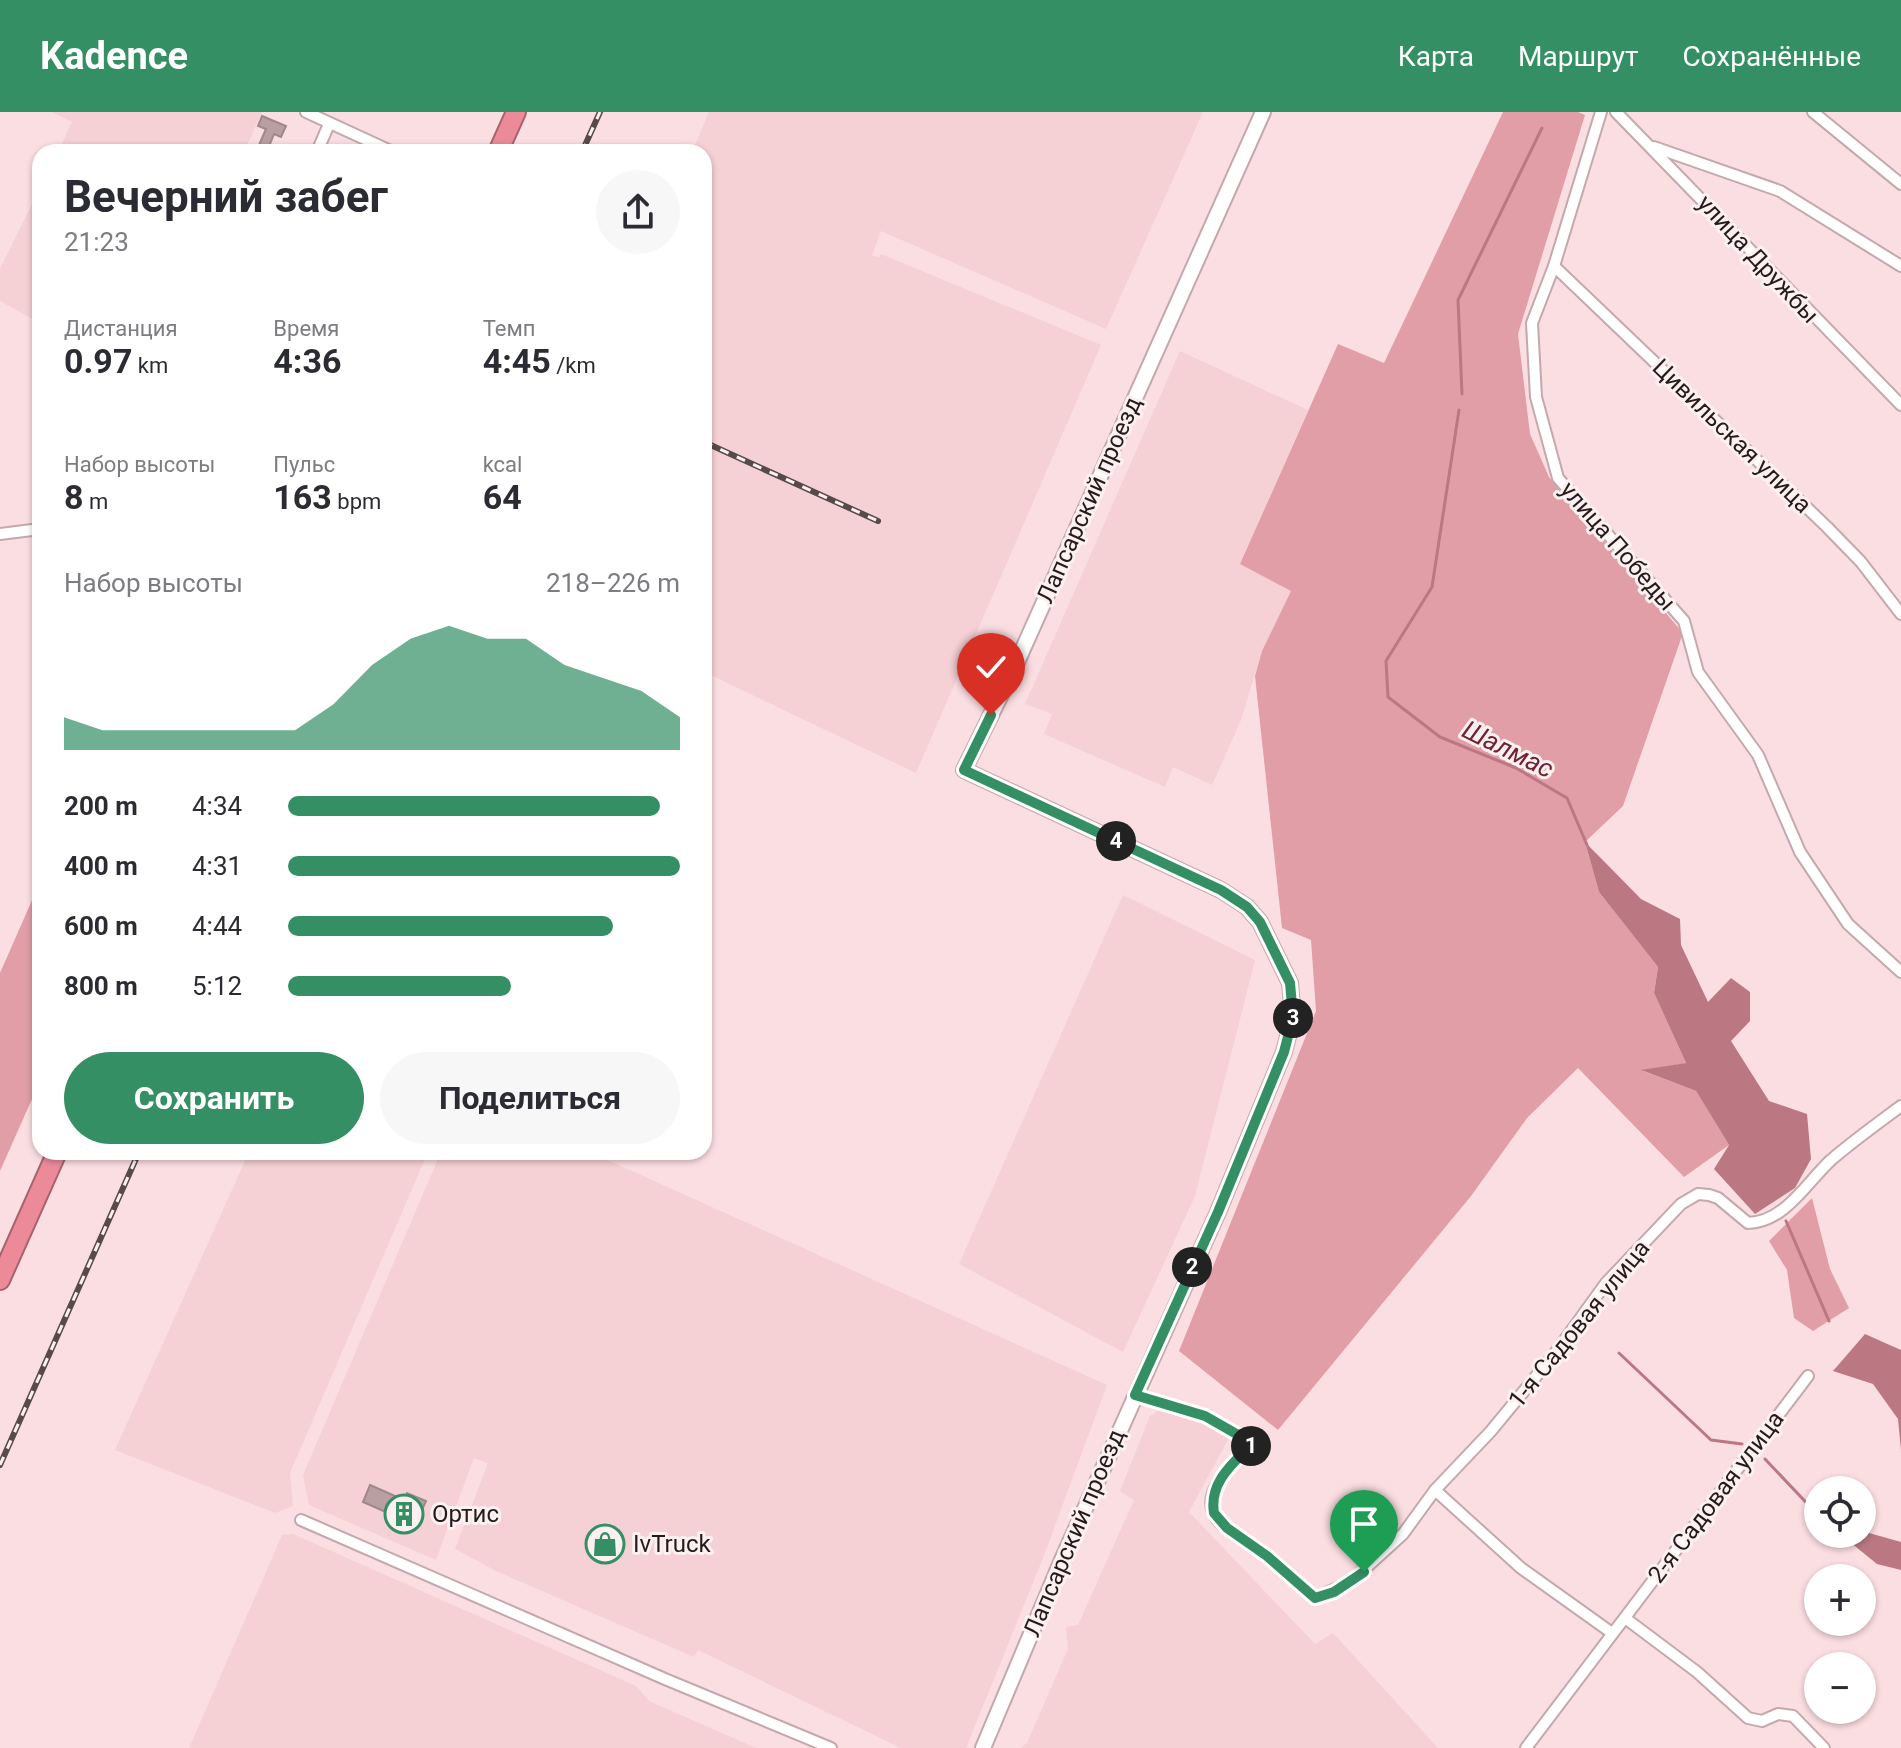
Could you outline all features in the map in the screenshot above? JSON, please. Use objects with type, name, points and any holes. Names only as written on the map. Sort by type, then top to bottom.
[{"type":"highway","points":[[502,144],[516,112]]},
{"type":"highway","points":[[0,1280],[53,1160]]},
{"type":"street","points":[[306,112],[375,144]]},
{"type":"street","name":"Лапсарский проезд","points":[[983,1748],[1135,1395],[1218,1212],[1284,1052],[1293,1017],[1290,983],[1260,922],[1247,907],[1221,890],[964,770],[1024,646],[1263,112]]},
{"type":"street","name":"улица Победы","points":[[1601,112],[1554,266],[1532,323],[1536,397],[1558,478],[1684,621],[1698,672],[1758,755],[1800,852],[1848,924],[1901,972]]},
{"type":"street","name":"улица Дружбы","points":[[1616,112],[1901,405]]},
{"type":"street","points":[[1813,112],[1901,184]]},
{"type":"street","points":[[320,144],[329,124]]},
{"type":"street","points":[[1652,147],[1780,191],[1901,266]]},
{"type":"street","name":"Цивильская улица","points":[[1554,266],[1827,527],[1861,562],[1901,614]]},
{"type":"street","points":[[0,534],[32,530]]},
{"type":"street","name":"1-я Садовая улица","points":[[1135,1395],[1205,1416],[1247,1440],[1251,1445],[1225,1472],[1216,1487],[1214,1513],[1227,1528],[1267,1556],[1315,1598],[1334,1592],[1364,1572],[1403,1534],[1435,1490],[1537,1375],[1606,1283],[1681,1204],[1698,1194],[1709,1195],[1729,1206],[1748,1223],[1762,1221],[1784,1209],[1834,1157],[1901,1106]]},
{"type":"street","name":"2-я Садовая улица","points":[[1526,1748],[1808,1376]]},
{"type":"street","points":[[1435,1490],[1521,1568],[1612,1633]]},
{"type":"street","points":[[301,1520],[831,1748]]},
{"type":"street","points":[[1625,1618],[1697,1672],[1748,1718],[1762,1721],[1778,1714],[1793,1716],[1824,1748]]},
{"type":"shaded area","points":[[52,112],[262,112],[248,144],[62,144],[72,122]]},
{"type":"shaded area","points":[[709,112],[1203,112],[1106,329],[881,231],[872,255],[879,258],[881,254],[1101,345],[916,773],[712,676],[712,144],[695,144]]},
{"type":"shaded area","points":[[1503,112],[1578,112],[1585,115],[1518,334],[1530,434],[1549,477],[1683,633],[1623,806],[1585,842],[1599,892],[1658,967],[1654,993],[1686,1063],[1643,1071],[1696,1091],[1729,1145],[1684,1177],[1578,1068],[1527,1118],[1471,1196],[1278,1430],[1179,1351],[1316,1011],[1311,940],[1282,928],[1255,676],[1262,651],[1291,591],[1240,564],[1338,344],[1384,363]]},
{"type":"shaded area","points":[[32,204],[32,319],[0,301],[0,269]]},
{"type":"shaded area","points":[[1180,351],[1308,410],[1240,564],[1291,591],[1262,651],[1241,720],[1212,785],[1173,767],[1165,787],[1044,734],[1052,714],[1025,704]]},
{"type":"shaded area","points":[[1585,842],[1641,899],[1680,919],[1681,945],[1708,1002],[1731,978],[1750,992],[1750,1021],[1731,1041],[1769,1101],[1807,1114],[1811,1159],[1795,1188],[1755,1214],[1714,1169],[1729,1145],[1696,1091],[1641,1070],[1686,1063],[1654,993],[1658,967],[1599,892]]},
{"type":"shaded area","points":[[1123,895],[1255,960],[1195,1196],[1123,1352],[959,1264]]},
{"type":"shaded area","points":[[32,900],[32,1099],[0,1171],[0,973]]},
{"type":"shaded area","points":[[245,1160],[425,1160],[290,1473],[293,1506],[275,1513],[115,1450]]},
{"type":"shaded area","points":[[438,1160],[608,1160],[1107,1385],[1043,1558],[966,1748],[901,1748],[698,1650],[694,1657],[496,1571],[455,1549],[488,1463],[474,1458],[436,1560],[309,1505],[303,1475]]},
{"type":"shaded area","points":[[1812,1198],[1830,1269],[1849,1308],[1813,1331],[1794,1318],[1787,1270],[1769,1241]]},
{"type":"shaded area","points":[[1865,1334],[1901,1350],[1901,1450],[1898,1419],[1873,1384],[1833,1371]]},
{"type":"shaded area","points":[[1164,1407],[1172,1412],[1175,1408],[1231,1434],[1189,1512],[1315,1644],[1333,1633],[1438,1748],[1021,1748],[1027,1743],[1068,1649],[1066,1627],[1078,1625],[1134,1500],[1120,1491],[1150,1416]]},
{"type":"shaded area","points":[[293,1534],[636,1686],[649,1701],[756,1748],[189,1748],[282,1535]]},
{"type":"shaded area","points":[[1876,1535],[1901,1542],[1901,1570],[1877,1564],[1857,1548],[1876,1548]]},
{"type":"building","points":[[262,116],[286,126],[281,137],[274,134],[270,144],[259,144],[266,129],[258,126]]},
{"type":"building","name":"Ортис","points":[[370,1485],[404,1500],[407,1493],[426,1501],[415,1525],[363,1502]]},
{"type":"waterway","name":"Шалмас","points":[[1462,394],[1458,300],[1542,128]]},
{"type":"waterway","name":"Шалмас","points":[[1459,410],[1432,587],[1386,661],[1388,697],[1440,737],[1516,768],[1567,798],[1587,845]]},
{"type":"waterway","name":"Шалмас","points":[[1786,1221],[1829,1321]]},
{"type":"waterway","points":[[1619,1353],[1711,1440],[1742,1444]]},
{"type":"waterway","points":[[1765,1459],[1804,1500]]},
{"type":"railway","points":[[586,144],[600,112]]},
{"type":"railway","points":[[712,446],[878,521]]},
{"type":"railway","points":[[0,1465],[135,1160]]},
{"type":"place","name":"Ортис","points":[[404,1514]]},
{"type":"place","name":"IvTruck","points":[[605,1544]]},
{"type":"route","points":[[991,715],[964,770],[1221,890],[1247,907],[1260,922],[1290,983],[1293,1017],[1284,1052],[1218,1212],[1135,1395],[1205,1416],[1247,1440],[1251,1445],[1225,1472],[1216,1487],[1214,1513],[1227,1528],[1267,1556],[1315,1598],[1334,1592],[1364,1572]]}]
